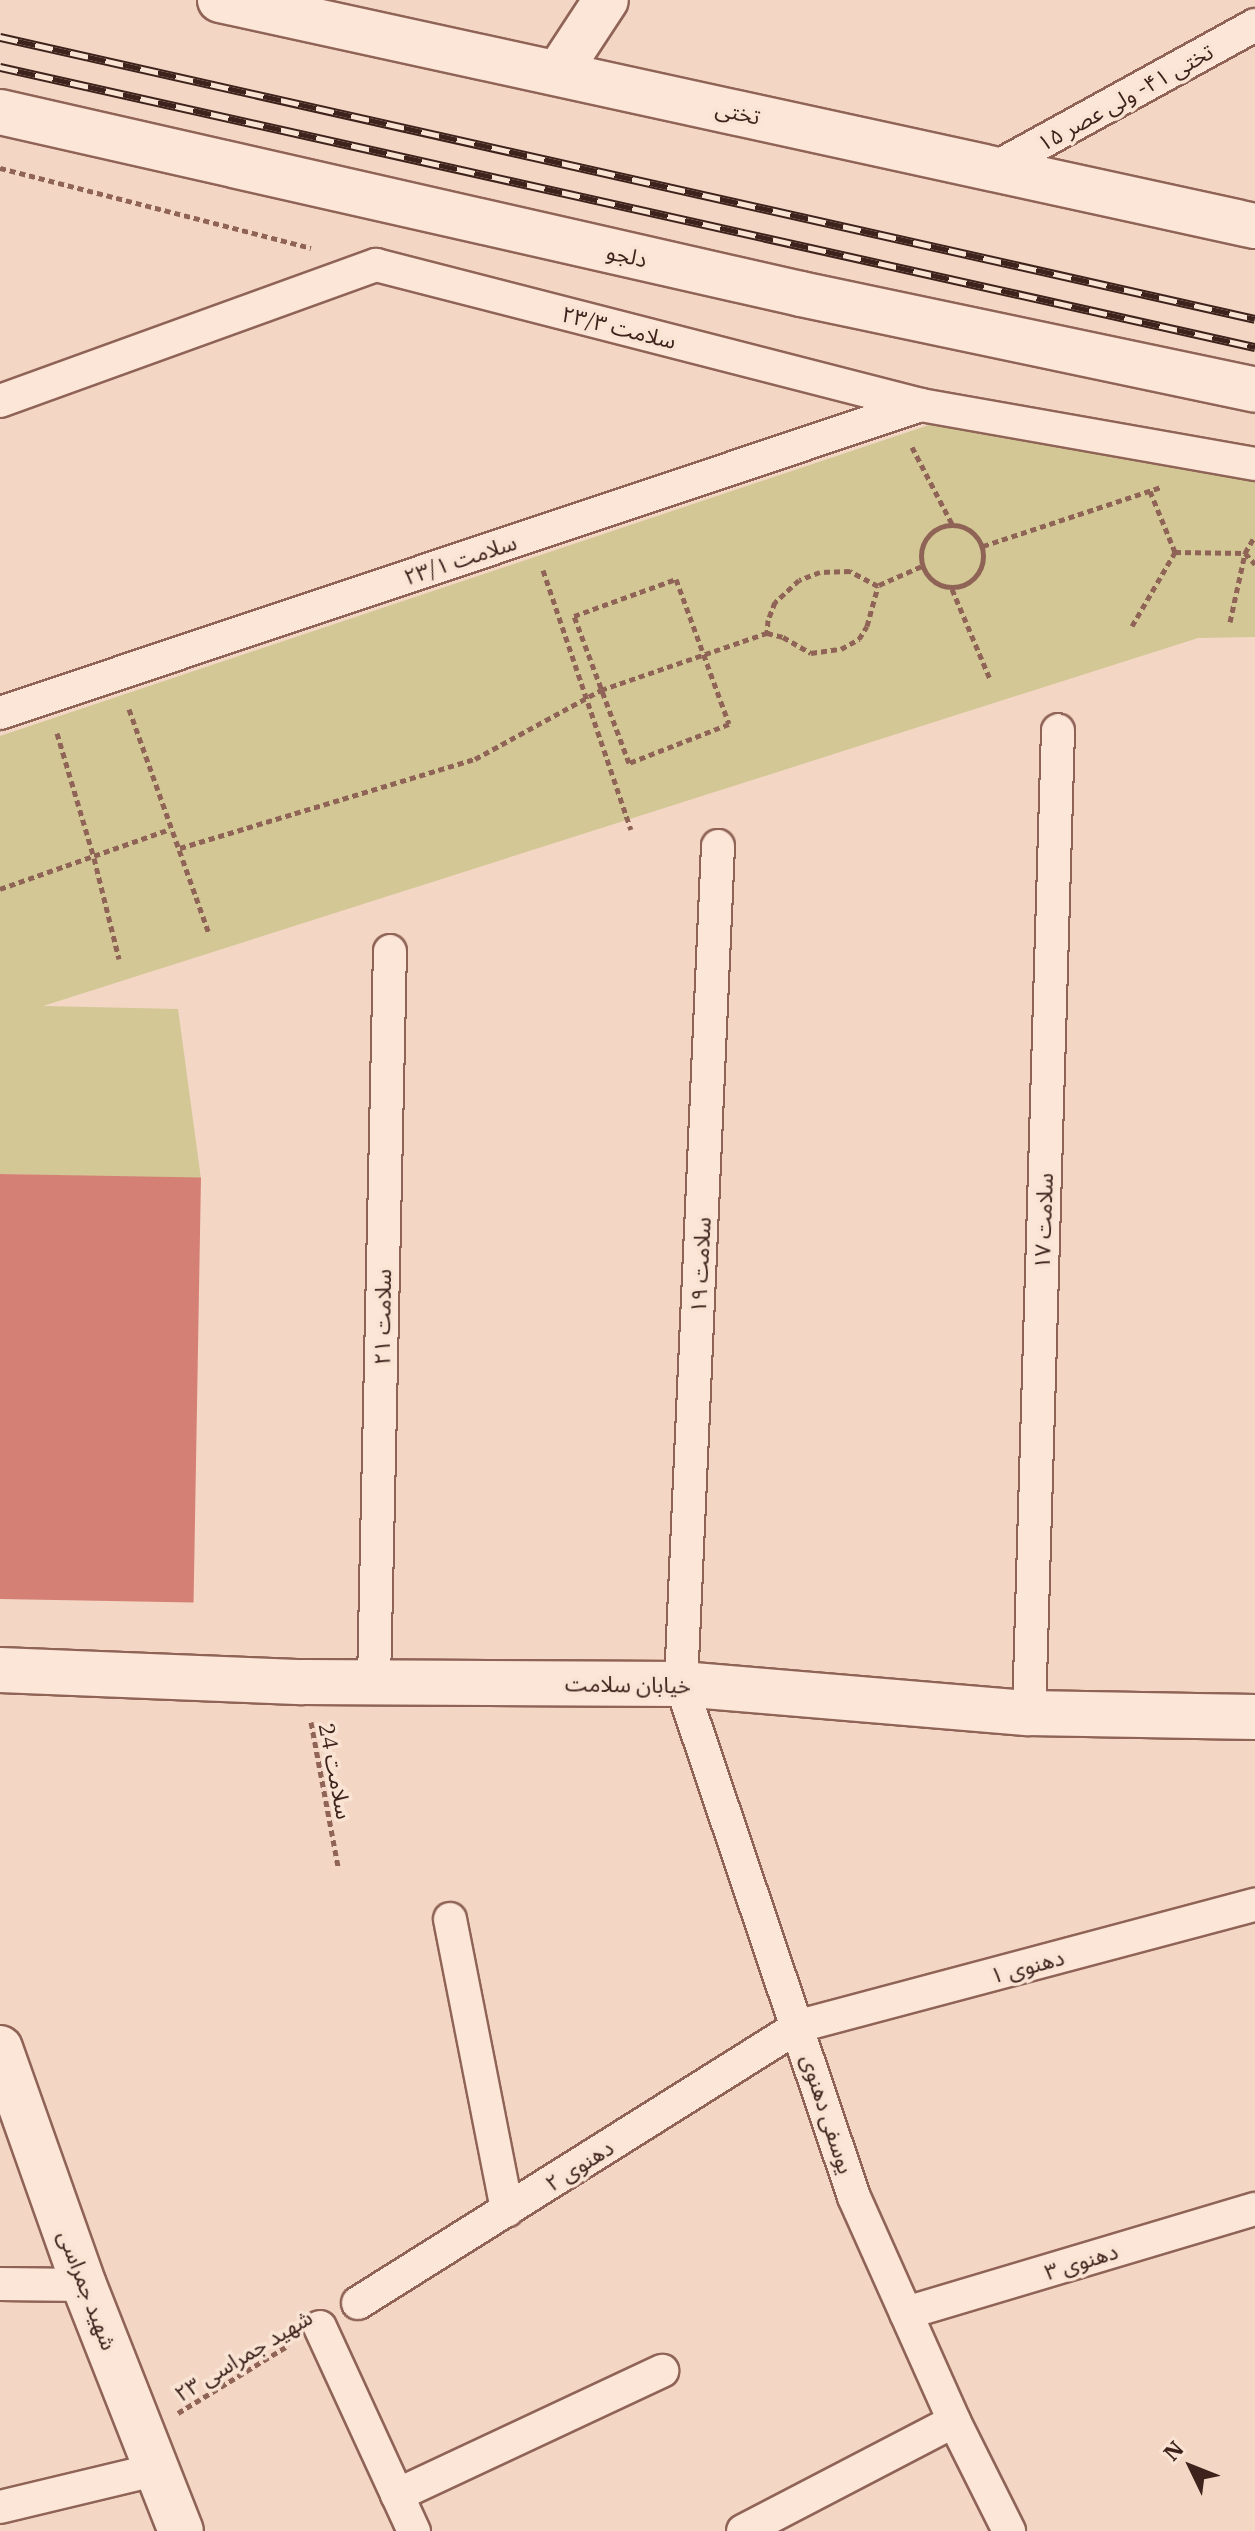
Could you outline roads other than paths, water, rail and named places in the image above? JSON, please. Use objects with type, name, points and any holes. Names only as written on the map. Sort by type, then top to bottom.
[{"type":"street","name":"تختی","points":[[220,0],[1255,226]]},
{"type":"street","points":[[558,73],[606,0]]},
{"type":"street","name":"تختی ۴۱- ولی عصر ۱۵","points":[[995,168],[1255,25]]},
{"type":"street","name":"دلجو","points":[[0,112],[801,294],[1255,390]]},
{"type":"street","name":"سلامت ۲۳/۳","points":[[0,401],[376,265],[908,409],[1255,464]]},
{"type":"street","name":"سلامت ۲۳/۱","points":[[0,713],[908,409]]},
{"type":"street","name":"سلامت ۱۷","points":[[1029,1713],[1058,730]]},
{"type":"street","name":"سلامت ۱۹","points":[[681,1684],[718,846]]},
{"type":"street","name":"سلامت ۲۱","points":[[374,1682],[390,951]]},
{"type":"street","name":"خیابان سلامت","points":[[0,1670],[303,1682],[681,1684],[1029,1713],[1255,1717]]},
{"type":"street","name":"یوسفی دهنوی","points":[[681,1684],[799,2026],[854,2197],[954,2421],[1009,2531]]},
{"type":"street","name":"دهنوی ۱","points":[[799,2026],[1255,1905]]},
{"type":"street","points":[[450,1919],[507,2210]]},
{"type":"street","name":"دهنوی ۲","points":[[358,2303],[799,2026]]},
{"type":"street","name":"شهید جمراسی","points":[[2,2061],[84,2285],[181,2531]]},
{"type":"street","name":"دهنوی ۳","points":[[906,2313],[1255,2209]]},
{"type":"street","points":[[0,2284],[84,2285]]},
{"type":"street","points":[[320,2327],[414,2531]]},
{"type":"street","points":[[397,2495],[662,2371]]},
{"type":"street","points":[[743,2531],[954,2421]]},
{"type":"street","points":[[0,2507],[151,2451]]},
{"type":"railway","points":[[0,37],[1255,319]]},
{"type":"railway","points":[[0,67],[1255,347]]}]
